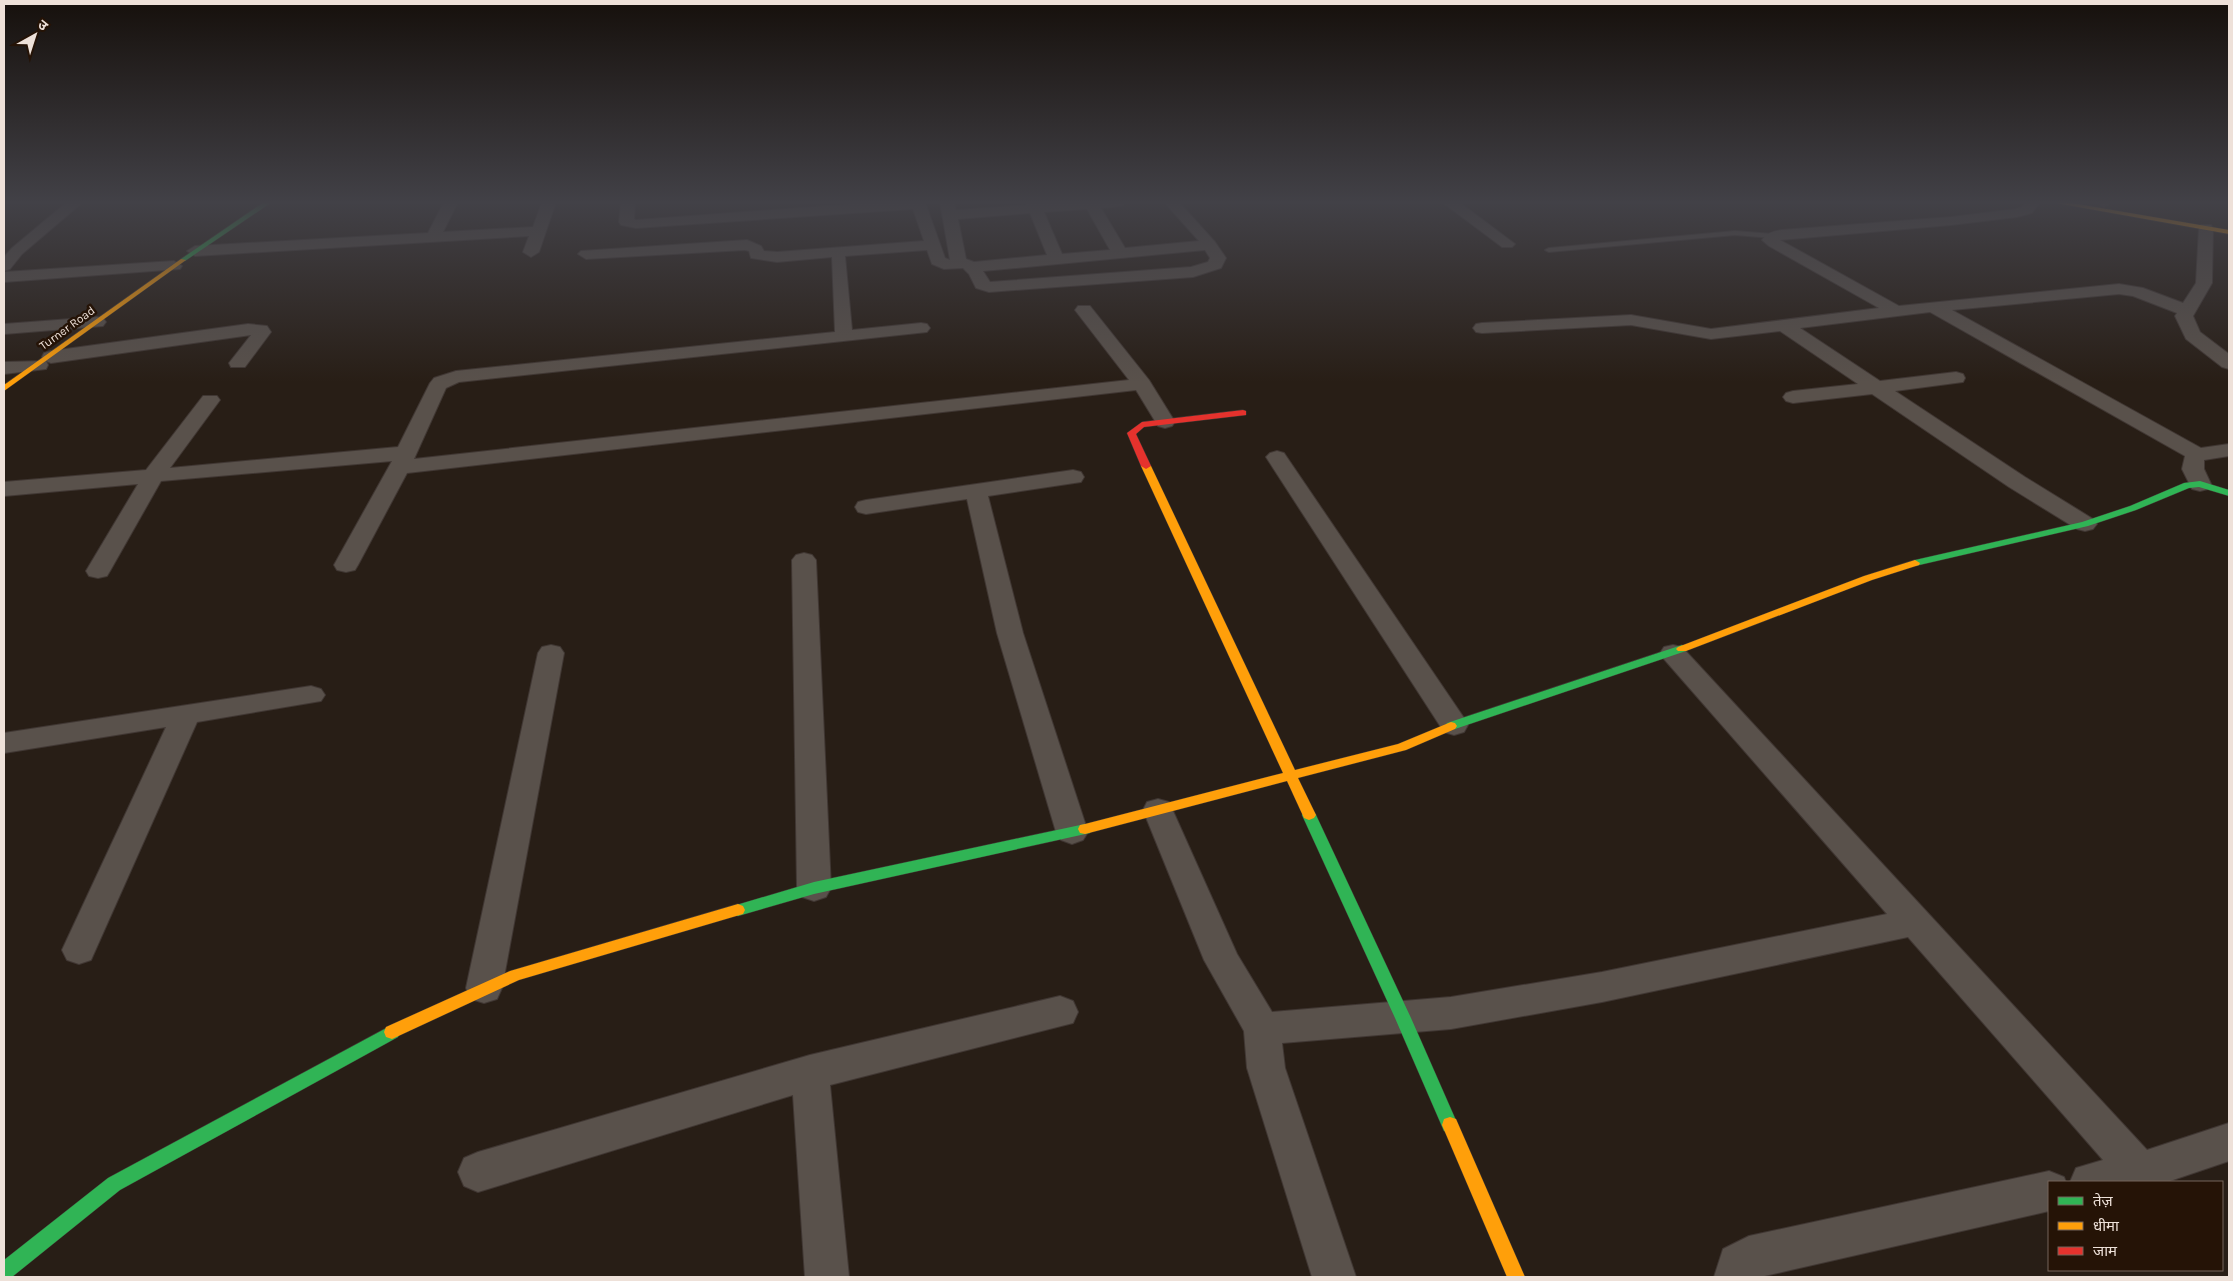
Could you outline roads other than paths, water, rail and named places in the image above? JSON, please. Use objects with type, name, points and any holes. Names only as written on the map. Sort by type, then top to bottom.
[{"type":"main road","name":"Turner Road","points":[[4,390],[180,262]]},
{"type":"main road","points":[[1243,413],[1142,425],[1131,432],[1292,775],[1403,1018],[1516,1277]]},
{"type":"main road","points":[[4,1272],[73,1214],[114,1184],[404,1025],[484,988],[557,961],[814,888],[1072,832],[1402,747],[1454,725],[1673,653],[1868,578],[1916,563],[2085,524],[2133,508],[2183,486],[2200,484],[2229,493]]},
{"type":"street","points":[[839,262],[844,335]]},
{"type":"street","points":[[940,262],[942,264],[965,264],[999,262]]},
{"type":"street","points":[[965,264],[978,272],[982,286],[989,287],[1193,272],[1211,267],[1217,262]]},
{"type":"street","points":[[1808,262],[1896,311]]},
{"type":"street","points":[[2205,262],[2204,283],[2184,316],[2192,335],[2229,363]]},
{"type":"street","points":[[4,277],[174,266]]},
{"type":"street","points":[[1482,328],[1622,320],[1641,321],[1711,334],[1896,311],[2119,289],[2137,292],[2186,310]]},
{"type":"street","points":[[1933,307],[2198,455]]},
{"type":"street","points":[[1084,310],[1142,384],[1165,422]]},
{"type":"street","points":[[4,329],[97,322]]},
{"type":"street","points":[[1785,326],[2017,482],[2085,524]]},
{"type":"street","points":[[346,565],[402,460],[437,387],[447,379],[473,374],[921,328]]},
{"type":"street","points":[[4,368],[248,329],[261,330],[262,332],[238,363]]},
{"type":"street","points":[[1793,397],[1956,378]]},
{"type":"street","points":[[4,489],[154,474],[402,460],[1142,384]]},
{"type":"street","points":[[98,571],[154,474],[210,400]]},
{"type":"street","points":[[2200,484],[2194,469],[2194,459],[2198,455],[2229,450]]},
{"type":"street","points":[[1277,458],[1454,725]]},
{"type":"street","points":[[866,507],[1073,477]]},
{"type":"street","points":[[976,491],[1010,633],[1072,832]]},
{"type":"street","points":[[804,560],[814,888]]},
{"type":"street","points":[[484,988],[551,653]]},
{"type":"street","points":[[1673,653],[2140,1172]]},
{"type":"street","points":[[4,743],[310,696]]},
{"type":"street","points":[[79,950],[186,715]]},
{"type":"street","points":[[1158,810],[1222,960],[1262,1029],[1266,1068],[1334,1277]]},
{"type":"street","points":[[1262,1029],[1451,1013],[1602,987],[1915,922]]},
{"type":"street","points":[[478,1172],[810,1072],[957,1033],[1060,1012]]},
{"type":"street","points":[[810,1072],[827,1277]]},
{"type":"street","points":[[2096,1181],[2140,1172],[2229,1142]]},
{"type":"street","points":[[1736,1277],[1736,1269],[1740,1262],[1749,1258],[2048,1191]]}]
